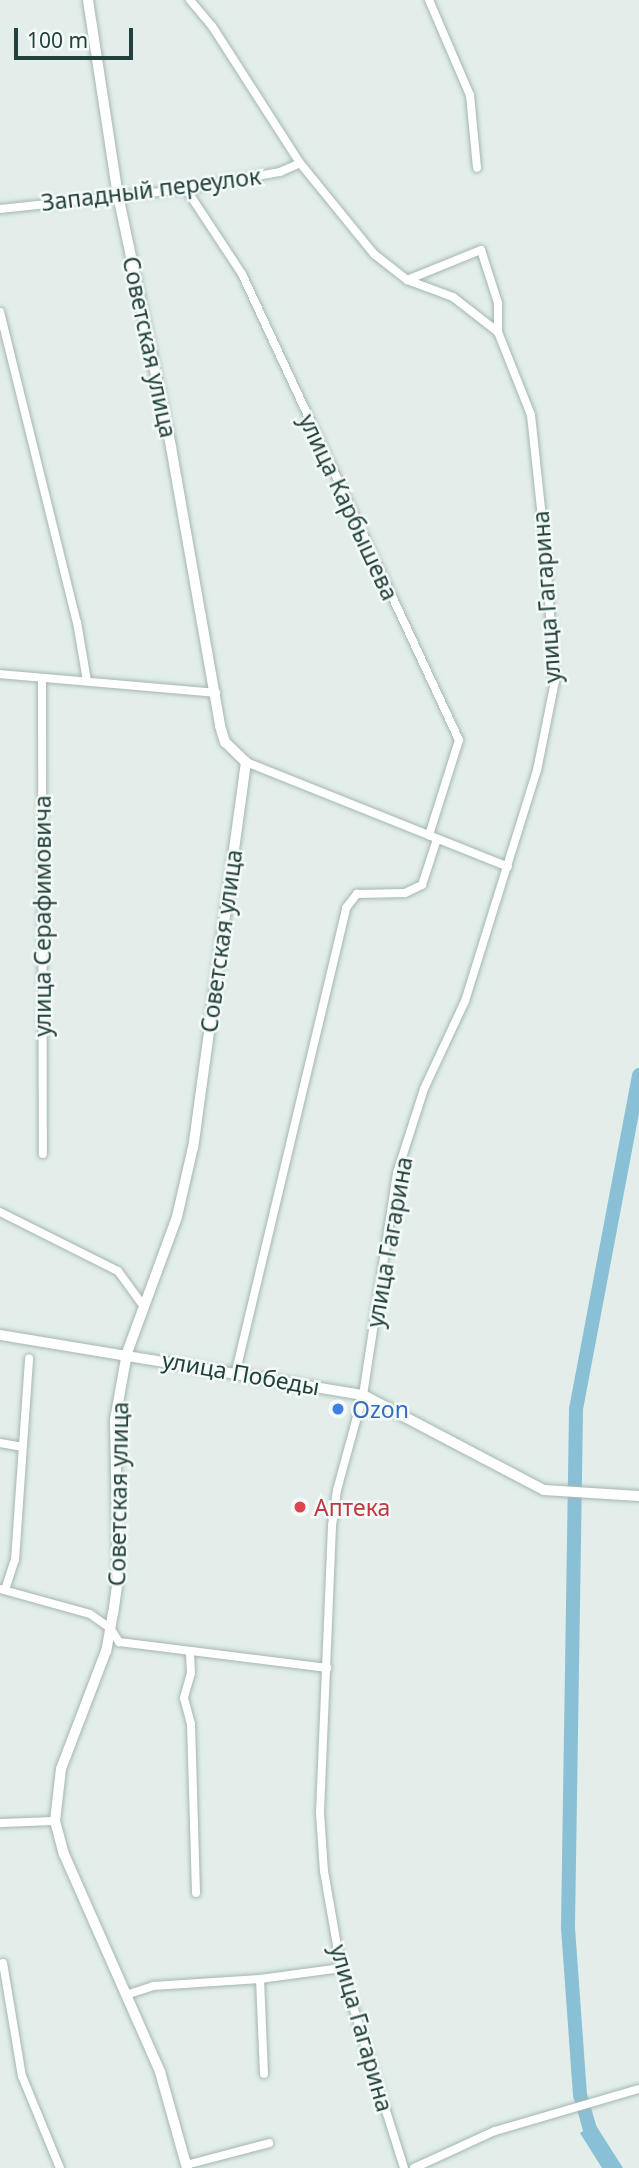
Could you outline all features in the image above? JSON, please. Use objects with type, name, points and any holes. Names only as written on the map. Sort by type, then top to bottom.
[{"type":"street","name":"Советская улица","points":[[88,0],[118,195],[225,742],[246,762],[193,1147],[177,1217],[155,1282],[142,1304],[127,1353],[115,1420],[118,1579],[106,1651],[61,1769],[55,1821],[64,1854],[129,1994],[160,2072],[187,2166],[269,2143]]},
{"type":"street","points":[[190,0],[212,26],[300,163],[374,254],[407,280],[453,297],[498,332]]},
{"type":"street","points":[[429,0],[470,95],[477,168]]},
{"type":"street","name":"Западный переулок","points":[[0,209],[186,189],[280,172],[300,163]]},
{"type":"street","name":"улица Карбышева","points":[[186,189],[242,274],[459,740],[422,885],[405,892],[357,894],[346,908],[236,1371]]},
{"type":"street","name":"улица Гагарина","points":[[404,2168],[341,1968],[324,1871],[320,1813],[334,1514],[363,1395],[397,1173],[424,1089],[465,1001],[537,770],[555,681],[531,415],[498,332],[498,303],[481,250],[407,280]]},
{"type":"street","points":[[0,312],[77,622],[87,681]]},
{"type":"street","points":[[0,674],[216,693]]},
{"type":"street","name":"улица Серафимовича","points":[[42,679],[43,1154]]},
{"type":"street","points":[[246,762],[508,867]]},
{"type":"street","points":[[0,1212],[118,1271],[142,1304]]},
{"type":"street","name":"улица Победы","points":[[0,1335],[236,1371],[363,1395],[544,1490],[639,1496]]},
{"type":"street","points":[[29,1358],[15,1560],[2,1589],[90,1614],[110,1628],[119,1642],[190,1654],[327,1668]]},
{"type":"street","points":[[0,1443],[22,1447]]},
{"type":"street","points":[[190,1654],[184,1698],[191,1724],[196,1893]]},
{"type":"street","points":[[0,1823],[55,1821]]},
{"type":"street","points":[[3,1963],[22,2076],[60,2168]]},
{"type":"street","points":[[129,1994],[153,1986],[260,1979],[341,1968]]},
{"type":"street","points":[[260,1979],[264,2074]]},
{"type":"street","points":[[414,2168],[495,2131],[639,2089]]},
{"type":"water","points":[[595,2124],[623,2168],[602,2168],[580,2133]]},
{"type":"waterway","points":[[614,2168],[591,2133],[580,2095],[568,1926],[576,1409],[639,1075]]},
{"type":"place","name":"Ozon","points":[[338,1409]]},
{"type":"place","name":"Аптека","points":[[300,1507]]}]
